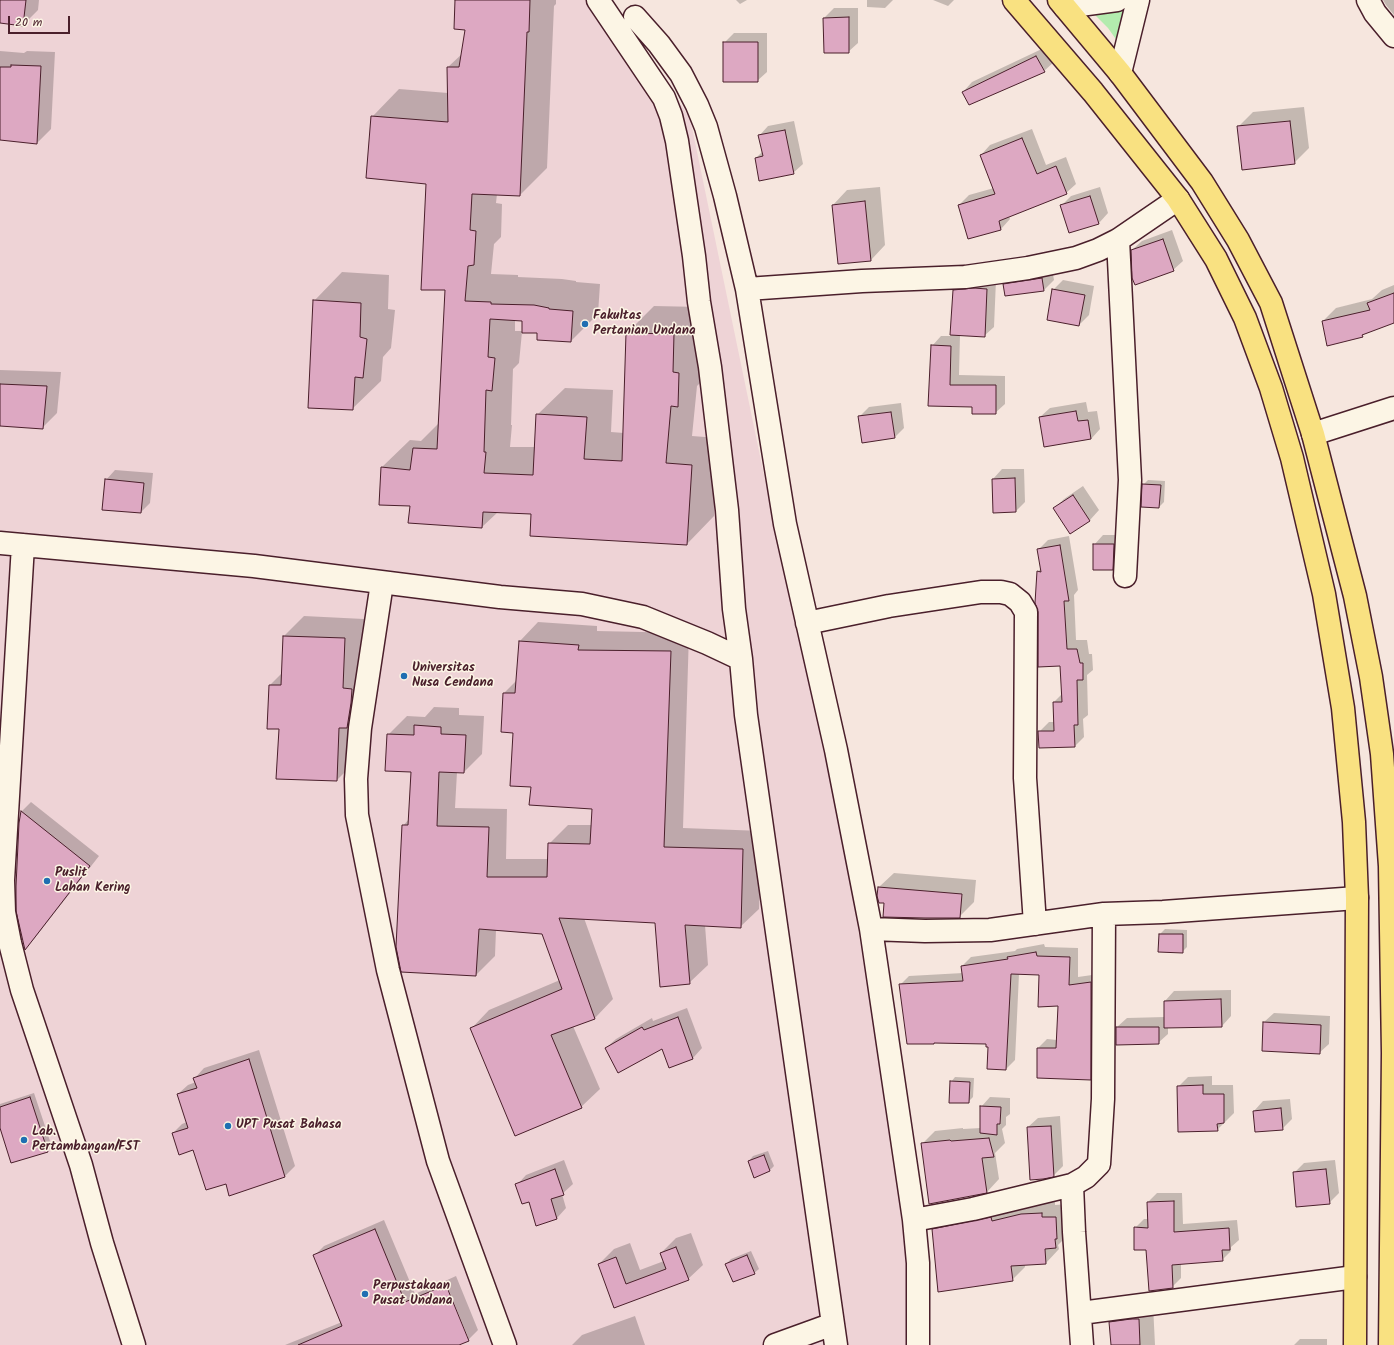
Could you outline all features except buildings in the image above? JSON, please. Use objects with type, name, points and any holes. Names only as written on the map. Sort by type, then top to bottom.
[{"type":"highway","points":[[1014,0],[1093,92],[1178,199],[1216,259],[1245,318],[1271,388],[1292,458],[1324,594],[1343,708],[1354,822],[1357,898],[1355,1345]]},
{"type":"highway","points":[[1062,4],[1120,73],[1202,182],[1238,240],[1271,303],[1313,434],[1355,596],[1371,677],[1382,754],[1392,865],[1393,1053],[1390,1345]]},
{"type":"highway","points":[[1356,1180],[1391,1178]]},
{"type":"street","points":[[598,0],[664,98],[671,116],[677,141],[694,256],[699,302],[713,389],[727,510],[734,609],[746,715],[835,1334],[775,1345]]},
{"type":"street","points":[[1062,4],[1117,0]]},
{"type":"street","points":[[1120,73],[1138,0]]},
{"type":"street","points":[[1368,0],[1375,13],[1394,36]]},
{"type":"street","points":[[635,17],[659,44],[682,74],[697,105],[706,128],[725,196],[747,289],[785,524],[836,750],[871,929],[914,1220],[918,1263],[918,1345]]},
{"type":"street","points":[[747,289],[862,281],[965,277],[1028,268],[1076,258],[1118,240],[1178,199]]},
{"type":"street","points":[[1118,240],[1130,480],[1125,576]]},
{"type":"street","points":[[1313,434],[1394,408]]},
{"type":"street","points":[[0,543],[254,566],[500,597],[582,604],[643,617],[707,643],[740,659]]},
{"type":"street","points":[[23,545],[3,880],[4,912],[22,990],[81,1165],[104,1251],[134,1345]]},
{"type":"street","points":[[382,583],[360,728],[356,778],[357,815],[388,970],[438,1162],[505,1345]]},
{"type":"street","points":[[807,623],[889,606],[981,592],[1001,592],[1010,594],[1020,602],[1026,612],[1025,778],[1035,924]]},
{"type":"street","points":[[871,929],[925,931],[990,930],[1104,914],[1163,912],[1357,898]]},
{"type":"street","points":[[914,1220],[973,1209],[1072,1185],[1086,1177],[1099,1164],[1103,1099],[1104,914]]},
{"type":"street","points":[[1072,1185],[1082,1345]]},
{"type":"street","points":[[1080,1313],[1355,1277]]},
{"type":"shaded area","name":"Universitas Nusa Cendana","points":[[0,0],[610,0],[690,118],[771,509],[844,844],[891,1129],[916,1345],[0,1345]]},
{"type":"green space","points":[[1137,2],[1120,45],[1108,28],[1091,11]]},
{"type":"place","name":"Fakultas Pertanian Undana","points":[[585,324]]},
{"type":"place","name":"Universitas Nusa Cendana","points":[[404,676]]},
{"type":"place","name":"Puslit Lahan Kering","points":[[47,881]]},
{"type":"place","name":"UPT Pusat Bahasa","points":[[228,1126]]},
{"type":"place","name":"Lab. Pertambangan/FST","points":[[24,1140]]},
{"type":"place","name":"Perpustakaan Pusat Undana","points":[[365,1294]]}]
